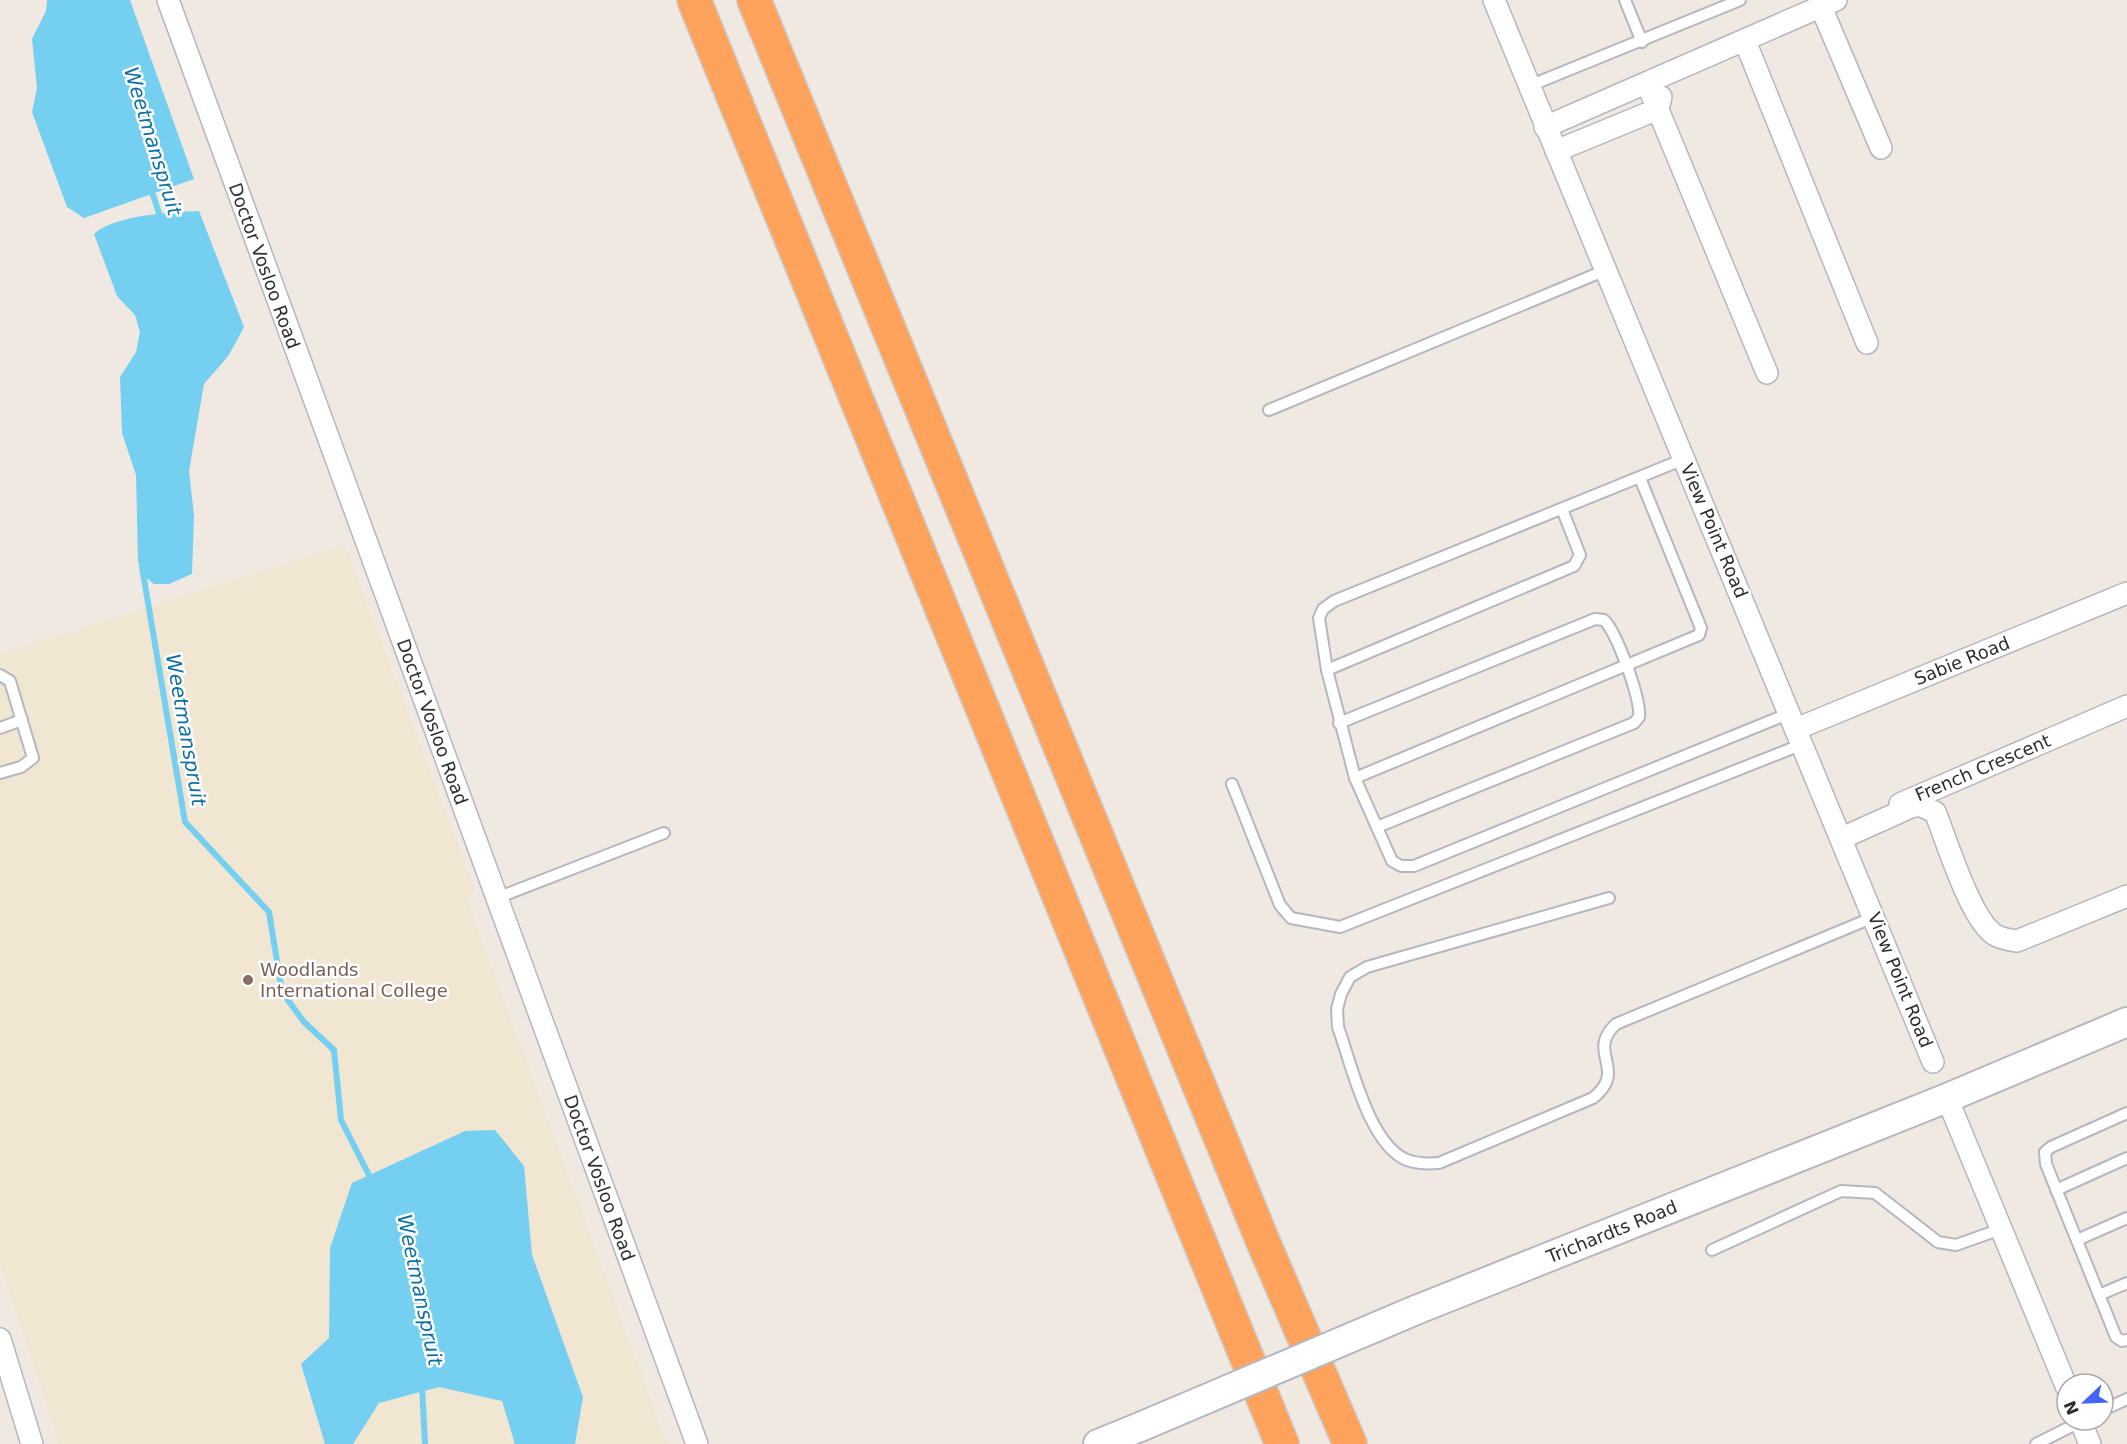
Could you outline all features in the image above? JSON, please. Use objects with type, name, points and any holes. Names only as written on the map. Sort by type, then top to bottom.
[{"type":"highway","points":[[694,0],[1282,1444]]},
{"type":"highway","points":[[754,0],[1259,1234],[1350,1444]]},
{"type":"street","name":"Doctor Vosloo Road","points":[[168,0],[697,1444]]},
{"type":"street","name":"View Point Road","points":[[1494,0],[1933,1062]]},
{"type":"street","points":[[1545,127],[1829,4],[1881,148]]},
{"type":"street","points":[[1745,41],[1867,343]]},
{"type":"street","points":[[1557,151],[1658,109],[1669,74]]},
{"type":"street","points":[[1647,83],[1767,373]]},
{"type":"street","name":"Sabie Road","points":[[1796,729],[2127,593]]},
{"type":"street","name":"French Crescent","points":[[1841,835],[2127,706]]},
{"type":"street","name":"French Crescent","points":[[1841,835],[1919,805],[1935,812],[1972,905],[1985,926],[2005,939],[2017,941],[2127,896]]},
{"type":"street","name":"Trichardts Road","points":[[1098,1444],[1416,1310],[1947,1098],[2127,1022]]},
{"type":"street","points":[[1947,1098],[2060,1372]]},
{"type":"street","points":[[2,1350],[32,1444]]},
{"type":"lane","points":[[1625,0],[1642,42]]},
{"type":"lane","points":[[1529,86],[1642,42],[1740,0]]},
{"type":"lane","points":[[1269,410],[1606,270]]},
{"type":"lane","points":[[1684,459],[1334,601],[1323,609],[1319,618],[1327,670],[1355,778],[1392,861],[1401,866],[1414,866],[1796,729]]},
{"type":"lane","points":[[1355,778],[1626,668],[1693,640],[1699,635],[1701,628],[1640,478]]},
{"type":"lane","points":[[1327,670],[1574,566],[1580,555],[1562,509]]},
{"type":"lane","points":[[1339,723],[1595,619],[1604,620],[1610,626],[1626,668],[1640,709],[1639,717],[1634,723],[1377,827]]},
{"type":"lane","points":[[0,675],[10,681],[33,758],[21,767],[0,772]]},
{"type":"lane","points":[[0,728],[22,720]]},
{"type":"lane","points":[[1232,784],[1280,905],[1292,918],[1340,927],[1796,729]]},
{"type":"lane","points":[[496,898],[664,833]]},
{"type":"lane","points":[[1610,898],[1392,958],[1350,977],[1341,994],[1337,1010],[1338,1027],[1374,1126],[1389,1146],[1405,1160],[1424,1164],[1439,1163],[1593,1098],[1606,1088],[1610,1077],[1604,1050],[1606,1033],[1616,1024],[1874,917]]},
{"type":"lane","points":[[2127,1113],[2044,1152],[2056,1190],[2116,1337],[2122,1341],[2127,1340]]},
{"type":"lane","points":[[2056,1190],[2127,1158]]},
{"type":"lane","points":[[1712,1250],[1841,1191],[1875,1193],[1938,1242],[1956,1245],[2001,1228]]},
{"type":"lane","points":[[2077,1240],[2127,1218]]},
{"type":"lane","points":[[2099,1295],[2127,1283]]},
{"type":"lane","points":[[2036,1444],[2059,1432]]},
{"type":"shaded area","name":"Woodlands International College","points":[[345,545],[475,891],[467,900],[667,1444],[59,1444],[0,1263],[0,654]]},
{"type":"water","points":[[47,0],[130,0],[194,179],[84,218],[67,207],[32,112],[37,88],[32,39],[46,11]]},
{"type":"water","points":[[199,211],[244,327],[229,355],[204,384],[189,471],[194,515],[192,574],[169,584],[154,584],[143,575],[138,561],[136,475],[122,433],[120,377],[136,352],[140,332],[135,315],[117,296],[94,234],[103,228],[129,219]]},
{"type":"water","points":[[495,1130],[524,1166],[532,1255],[583,1397],[575,1444],[515,1444],[502,1401],[439,1387],[379,1403],[353,1444],[325,1444],[301,1364],[329,1338],[330,1248],[352,1183],[465,1131]]},
{"type":"waterway","name":"Weetmanspruit","points":[[151,189],[161,219]]},
{"type":"waterway","name":"Weetmanspruit","points":[[142,567],[185,822],[269,912],[282,992],[304,1022],[334,1050],[341,1120],[372,1181]]},
{"type":"waterway","name":"Weetmanspruit","points":[[422,1385],[425,1444]]},
{"type":"place","name":"Woodlands International College","points":[[248,980]]}]
